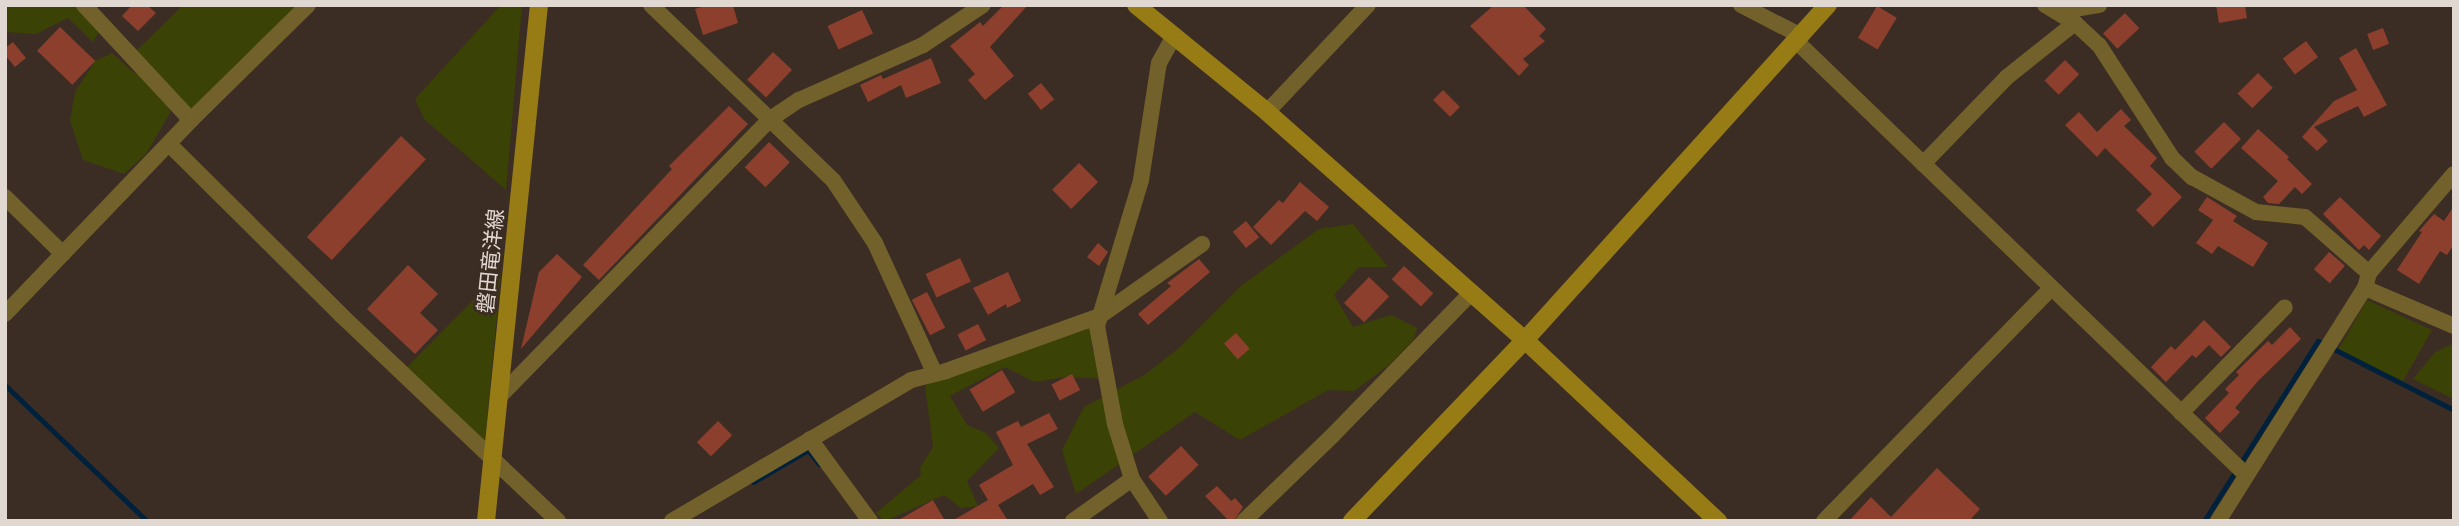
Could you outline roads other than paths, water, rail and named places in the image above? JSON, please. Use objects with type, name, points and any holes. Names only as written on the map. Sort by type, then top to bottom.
[{"type":"street","points":[[84,5],[191,120]]},
{"type":"street","points":[[5,314],[191,120],[308,5]]},
{"type":"street","name":"磐田竜洋線","points":[[486,521],[539,5]]},
{"type":"street","points":[[651,5],[833,180],[875,243],[936,374]]},
{"type":"street","points":[[500,395],[769,120],[799,100],[923,45],[983,5]]},
{"type":"street","points":[[1136,5],[1266,112],[1525,340],[1718,521]]},
{"type":"street","points":[[1266,112],[1368,5]]},
{"type":"street","points":[[1741,5],[1799,39],[1923,164],[2240,470]]},
{"type":"street","points":[[1352,521],[1525,340],[1828,5]]},
{"type":"street","points":[[2051,8],[2099,5]]},
{"type":"street","points":[[2051,8],[2075,23],[2099,45],[2172,158],[2192,177],[2256,212],[2305,217],[2367,281],[2454,326]]},
{"type":"street","points":[[1923,164],[2007,78],[2075,23]]},
{"type":"street","points":[[1160,521],[1132,479],[1115,424],[1097,326],[1141,180],[1158,64],[1174,36]]},
{"type":"street","points":[[169,144],[341,315],[558,521]]},
{"type":"street","points":[[2218,521],[2240,470],[2328,345],[2367,281],[2454,174]]},
{"type":"street","points":[[5,198],[63,254]]},
{"type":"street","points":[[672,521],[911,380],[936,374],[1100,316],[1202,244]]},
{"type":"street","points":[[1824,521],[2051,288]]},
{"type":"street","points":[[1244,521],[1332,436],[1471,293]]},
{"type":"street","points":[[2181,413],[2285,307]]},
{"type":"street","points":[[810,439],[870,521]]},
{"type":"street","points":[[1073,521],[1132,479]]},
{"type":"waterway","points":[[2204,521],[2318,341],[2454,410]]},
{"type":"waterway","points":[[5,385],[147,521]]},
{"type":"waterway","points":[[753,482],[808,450],[819,464]]}]
